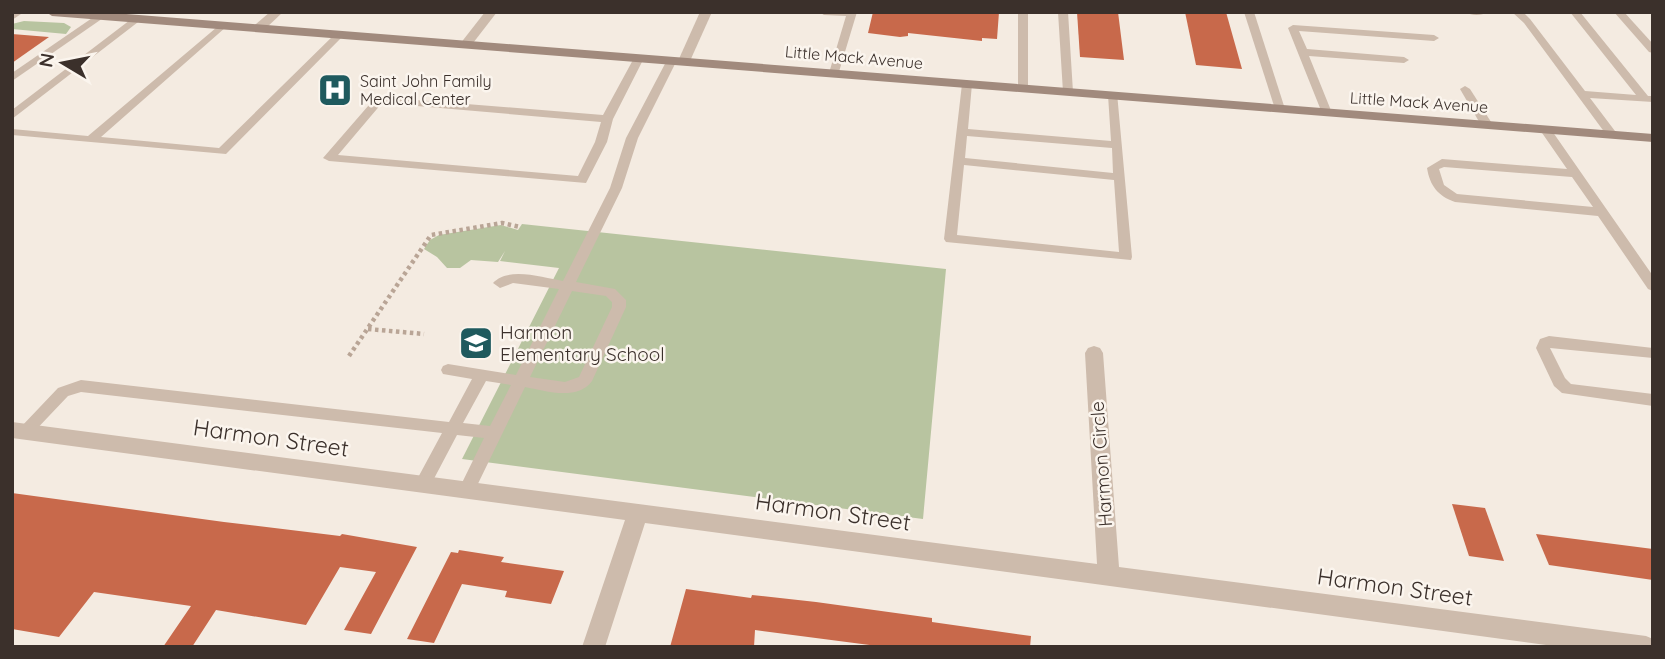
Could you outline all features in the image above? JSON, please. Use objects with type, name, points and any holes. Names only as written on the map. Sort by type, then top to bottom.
[{"type":"main road","name":"Little Mack Avenue","points":[[52,12],[1653,138]]},
{"type":"street","points":[[260,27],[277,12]]},
{"type":"street","points":[[466,44],[491,12]]},
{"type":"street","points":[[678,61],[706,12]]},
{"type":"street","name":"Harmon Circle","points":[[1094,353],[1109,575]]},
{"type":"street","name":"Harmon Street","points":[[18,431],[1646,647]]},
{"type":"street","points":[[593,647],[638,513]]},
{"type":"lane","points":[[12,17],[19,12]]},
{"type":"lane","points":[[824,12],[851,13],[834,73]]},
{"type":"lane","points":[[1023,12],[1023,88]]},
{"type":"lane","points":[[1063,12],[1068,92]]},
{"type":"lane","points":[[1249,12],[1280,108]]},
{"type":"lane","points":[[1471,12],[1482,12]]},
{"type":"lane","points":[[1517,12],[1527,21],[1612,135]]},
{"type":"lane","points":[[1574,12],[1649,99]]},
{"type":"lane","points":[[1619,12],[1653,50]]},
{"type":"lane","points":[[12,78],[101,16]]},
{"type":"lane","points":[[12,116],[137,19]]},
{"type":"lane","points":[[91,140],[223,25]]},
{"type":"lane","points":[[1327,113],[1293,28],[1434,38]]},
{"type":"lane","points":[[12,132],[222,152],[340,34]]},
{"type":"lane","points":[[1303,52],[1404,60],[1391,35]]},
{"type":"lane","points":[[607,119],[379,100],[329,158],[582,180],[601,142],[607,119],[639,58]]},
{"type":"lane","points":[[466,491],[616,188],[620,166],[634,131],[678,61]]},
{"type":"lane","points":[[967,84],[950,239],[1126,257],[1113,96]]},
{"type":"lane","points":[[1465,89],[1487,125]]},
{"type":"lane","points":[[1581,94],[1649,99]]},
{"type":"lane","points":[[1546,130],[1653,286]]},
{"type":"lane","points":[[962,132],[1117,145]]},
{"type":"lane","points":[[959,161],[1119,177]]},
{"type":"lane","points":[[1578,174],[1442,163],[1433,168],[1435,180],[1443,194],[1455,198],[1603,212]]},
{"type":"lane","points":[[448,370],[565,388],[584,381],[619,307],[619,300],[610,292],[512,278],[500,283]]},
{"type":"lane","points":[[1653,353],[1549,341],[1545,342],[1543,348],[1559,382],[1567,389],[1653,400]]},
{"type":"lane","points":[[422,485],[482,375]]},
{"type":"lane","points":[[18,431],[63,392],[82,386],[494,433]]},
{"type":"path","points":[[349,356],[431,235],[502,223],[520,227]]},
{"type":"path","points":[[368,329],[424,334]]},
{"type":"green space","points":[[24,21],[64,23],[71,27],[66,34],[12,29],[12,24]]},
{"type":"green space","points":[[522,224],[946,269],[923,519],[462,459],[559,268],[500,261],[505,251],[498,262],[471,260],[460,268],[447,268],[437,257],[424,249],[430,240],[439,235],[501,225],[518,230]]},
{"type":"building","points":[[873,12],[999,12],[997,39],[982,38],[982,41],[908,33],[908,36],[900,37],[868,33]]},
{"type":"building","points":[[1077,12],[1118,12],[1124,60],[1080,57]]},
{"type":"building","points":[[1185,12],[1226,12],[1242,69],[1196,65]]},
{"type":"building","points":[[12,34],[49,37],[12,63]]},
{"type":"building","points":[[12,493],[224,522],[340,536],[342,534],[417,547],[371,634],[344,630],[376,572],[340,567],[306,625],[216,610],[192,647],[163,647],[191,606],[94,592],[59,637],[12,629]]},
{"type":"building","points":[[1452,504],[1485,508],[1504,561],[1469,556]]},
{"type":"building","points":[[1536,534],[1653,549],[1653,580],[1549,565]]},
{"type":"building","points":[[459,550],[504,557],[501,562],[564,571],[551,604],[505,597],[507,591],[462,584],[434,643],[407,639],[451,552],[458,553]]},
{"type":"building","points":[[686,589],[751,598],[752,595],[816,602],[932,618],[932,622],[1031,636],[1030,647],[885,647],[755,630],[754,647],[670,647]]},
{"type":"place","name":"Saint John Family Medical Center","points":[[335,90]]},
{"type":"place","name":"Harmon Elementary School","points":[[476,343]]}]
